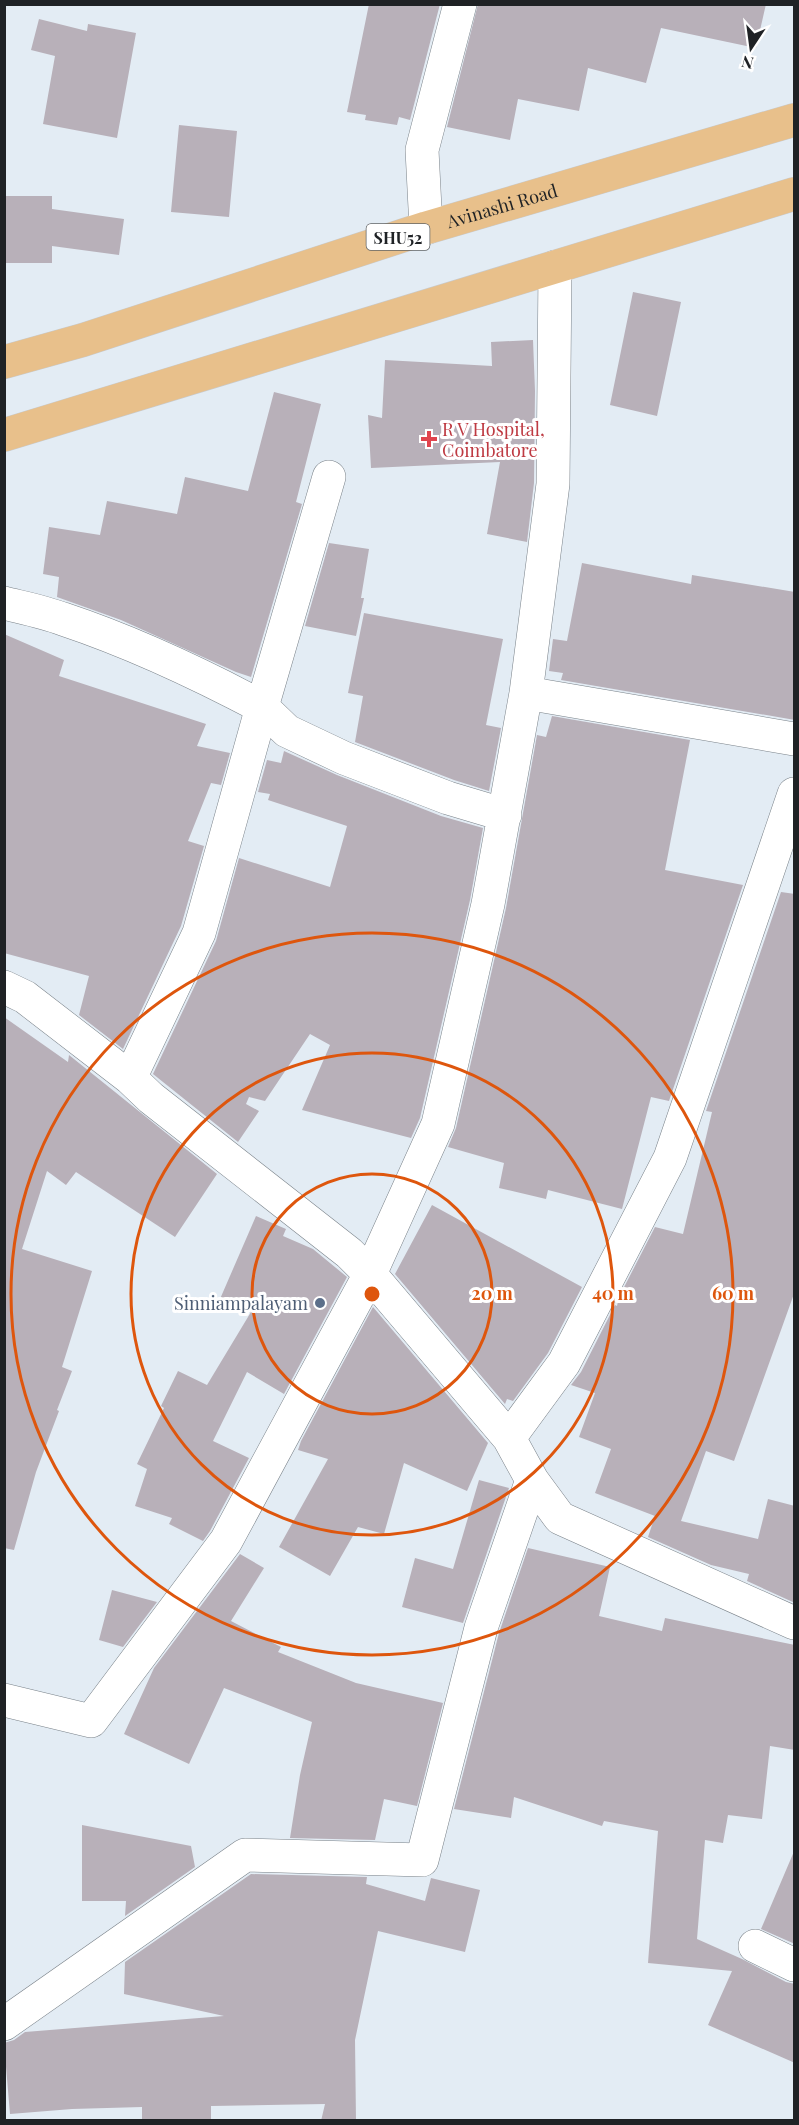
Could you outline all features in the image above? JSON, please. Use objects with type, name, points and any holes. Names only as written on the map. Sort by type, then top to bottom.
[{"type":"main road","name":"Avinashi Road","points":[[4,362],[83,340],[426,228],[795,120]]},
{"type":"main road","points":[[4,435],[795,194]]},
{"type":"street","points":[[426,228],[422,150],[460,4]]},
{"type":"street","points":[[4,1700],[91,1721],[226,1541],[359,1263],[438,1124],[488,904],[526,692],[553,484],[555,267]]},
{"type":"street","points":[[141,1088],[198,933],[329,477]]},
{"type":"street","points":[[4,603],[61,618],[199,673],[262,707],[287,731],[344,758],[448,798],[505,815]]},
{"type":"street","points":[[526,692],[795,739]]},
{"type":"street","points":[[509,1438],[564,1363],[670,1158],[795,794]]},
{"type":"street","points":[[4,987],[25,997],[359,1263],[509,1438],[532,1480],[560,1518],[795,1623]]},
{"type":"street","points":[[4,2024],[245,1855],[422,1860],[481,1628],[532,1480]]},
{"type":"street","points":[[755,1946],[795,1965]]},
{"type":"building","points":[[369,4],[440,4],[410,120],[399,117],[397,125],[365,120],[366,115],[347,112]]},
{"type":"building","points":[[478,4],[766,4],[756,48],[661,28],[646,83],[588,68],[579,111],[518,99],[510,140],[447,127]]},
{"type":"building","points":[[39,19],[87,31],[88,24],[136,33],[117,138],[43,124],[55,56],[31,50]]},
{"type":"building","points":[[179,125],[237,131],[229,217],[171,212]]},
{"type":"building","points":[[4,196],[52,196],[52,209],[124,219],[119,255],[52,246],[52,263],[4,263]]},
{"type":"building","points":[[633,292],[681,302],[657,416],[610,405]]},
{"type":"building","points":[[533,340],[534,483],[527,542],[487,534],[500,462],[371,468],[368,415],[382,418],[385,360],[492,366],[491,342]]},
{"type":"building","points":[[274,392],[321,404],[296,502],[302,504],[251,677],[121,620],[57,597],[59,577],[43,574],[49,527],[100,535],[107,501],[177,514],[185,477],[248,491]]},
{"type":"building","points":[[329,543],[369,549],[361,598],[364,598],[356,636],[305,626]]},
{"type":"building","points":[[582,563],[691,584],[692,575],[795,592],[795,720],[561,680],[563,673],[549,671],[553,639],[567,641]]},
{"type":"building","points":[[364,613],[503,639],[486,725],[501,728],[489,791],[355,742],[363,696],[348,693]]},
{"type":"building","points":[[4,634],[64,660],[59,676],[206,724],[197,746],[230,753],[221,785],[211,783],[188,841],[204,846],[181,926],[123,1049],[79,1015],[89,976],[4,953]]},
{"type":"building","points":[[552,716],[690,740],[665,870],[743,885],[669,1101],[651,1097],[622,1209],[548,1190],[546,1199],[499,1188],[504,1163],[448,1147],[456,1128],[506,908],[537,735],[546,737]]},
{"type":"building","points":[[284,751],[337,775],[441,816],[483,828],[470,900],[420,1118],[411,1138],[302,1110],[330,1045],[310,1034],[265,1101],[249,1097],[246,1104],[259,1111],[238,1142],[153,1074],[216,941],[239,858],[330,887],[347,826],[268,800],[270,794],[258,792],[267,760],[281,763]]},
{"type":"building","points":[[781,892],[795,894],[795,1291],[734,1461],[706,1451],[681,1521],[758,1539],[768,1499],[795,1506],[795,1603],[747,1581],[749,1574],[711,1565],[648,1537],[655,1516],[595,1493],[611,1449],[579,1437],[595,1393],[571,1385],[581,1372],[615,1305],[617,1306],[619,1297],[655,1227],[683,1234],[712,1112],[706,1111]]},
{"type":"building","points":[[4,1017],[68,1062],[69,1055],[217,1174],[175,1237],[76,1172],[66,1185],[47,1171],[22,1249],[92,1271],[62,1367],[72,1371],[36,1472],[14,1550],[4,1548]]},
{"type":"building","points":[[432,1205],[582,1287],[548,1353],[513,1401],[507,1399],[505,1404],[395,1274]]},
{"type":"building","points":[[256,1216],[286,1229],[283,1236],[313,1249],[347,1277],[284,1394],[247,1372],[213,1441],[249,1458],[203,1541],[169,1524],[172,1518],[135,1506],[147,1469],[137,1464],[164,1408],[161,1406],[178,1371],[207,1385],[251,1312],[220,1299]]},
{"type":"building","points":[[373,1307],[488,1443],[467,1491],[404,1463],[384,1534],[358,1527],[330,1576],[279,1547],[328,1459],[298,1450],[301,1441]]},
{"type":"building","points":[[479,1480],[509,1488],[463,1623],[402,1607],[415,1558],[453,1569]]},
{"type":"building","points":[[528,1548],[610,1567],[599,1616],[662,1631],[665,1618],[795,1645],[795,1750],[770,1746],[762,1819],[728,1815],[723,1843],[705,1840],[697,1939],[786,1982],[795,1984],[795,2063],[708,2025],[732,1971],[648,1963],[658,1831],[604,1821],[602,1826],[514,1797],[511,1818],[454,1809],[499,1633]]},
{"type":"building","points":[[240,1554],[264,1568],[231,1621],[281,1647],[278,1652],[356,1683],[443,1703],[417,1806],[384,1799],[375,1840],[290,1838],[300,1775],[312,1722],[224,1688],[189,1764],[124,1734],[154,1668]]},
{"type":"building","points":[[112,1590],[157,1602],[123,1647],[99,1640]]},
{"type":"building","points":[[82,1825],[191,1846],[195,1867],[125,1916],[126,1901],[82,1901]]},
{"type":"building","points":[[795,1849],[795,1944],[761,1929]]},
{"type":"building","points":[[251,1874],[367,1877],[366,1884],[425,1901],[431,1878],[480,1890],[465,1952],[378,1931],[355,2040],[356,2121],[321,2121],[325,2104],[211,2106],[211,2121],[142,2121],[142,2107],[10,2114],[4,2043],[14,2040],[25,2032],[224,2016],[124,1994],[125,1962]]},
{"type":"place","name":"R V Hospital, Coimbatore","points":[[429,439]]},
{"type":"place","name":"Sinniampalayam","points":[[320,1303]]}]
